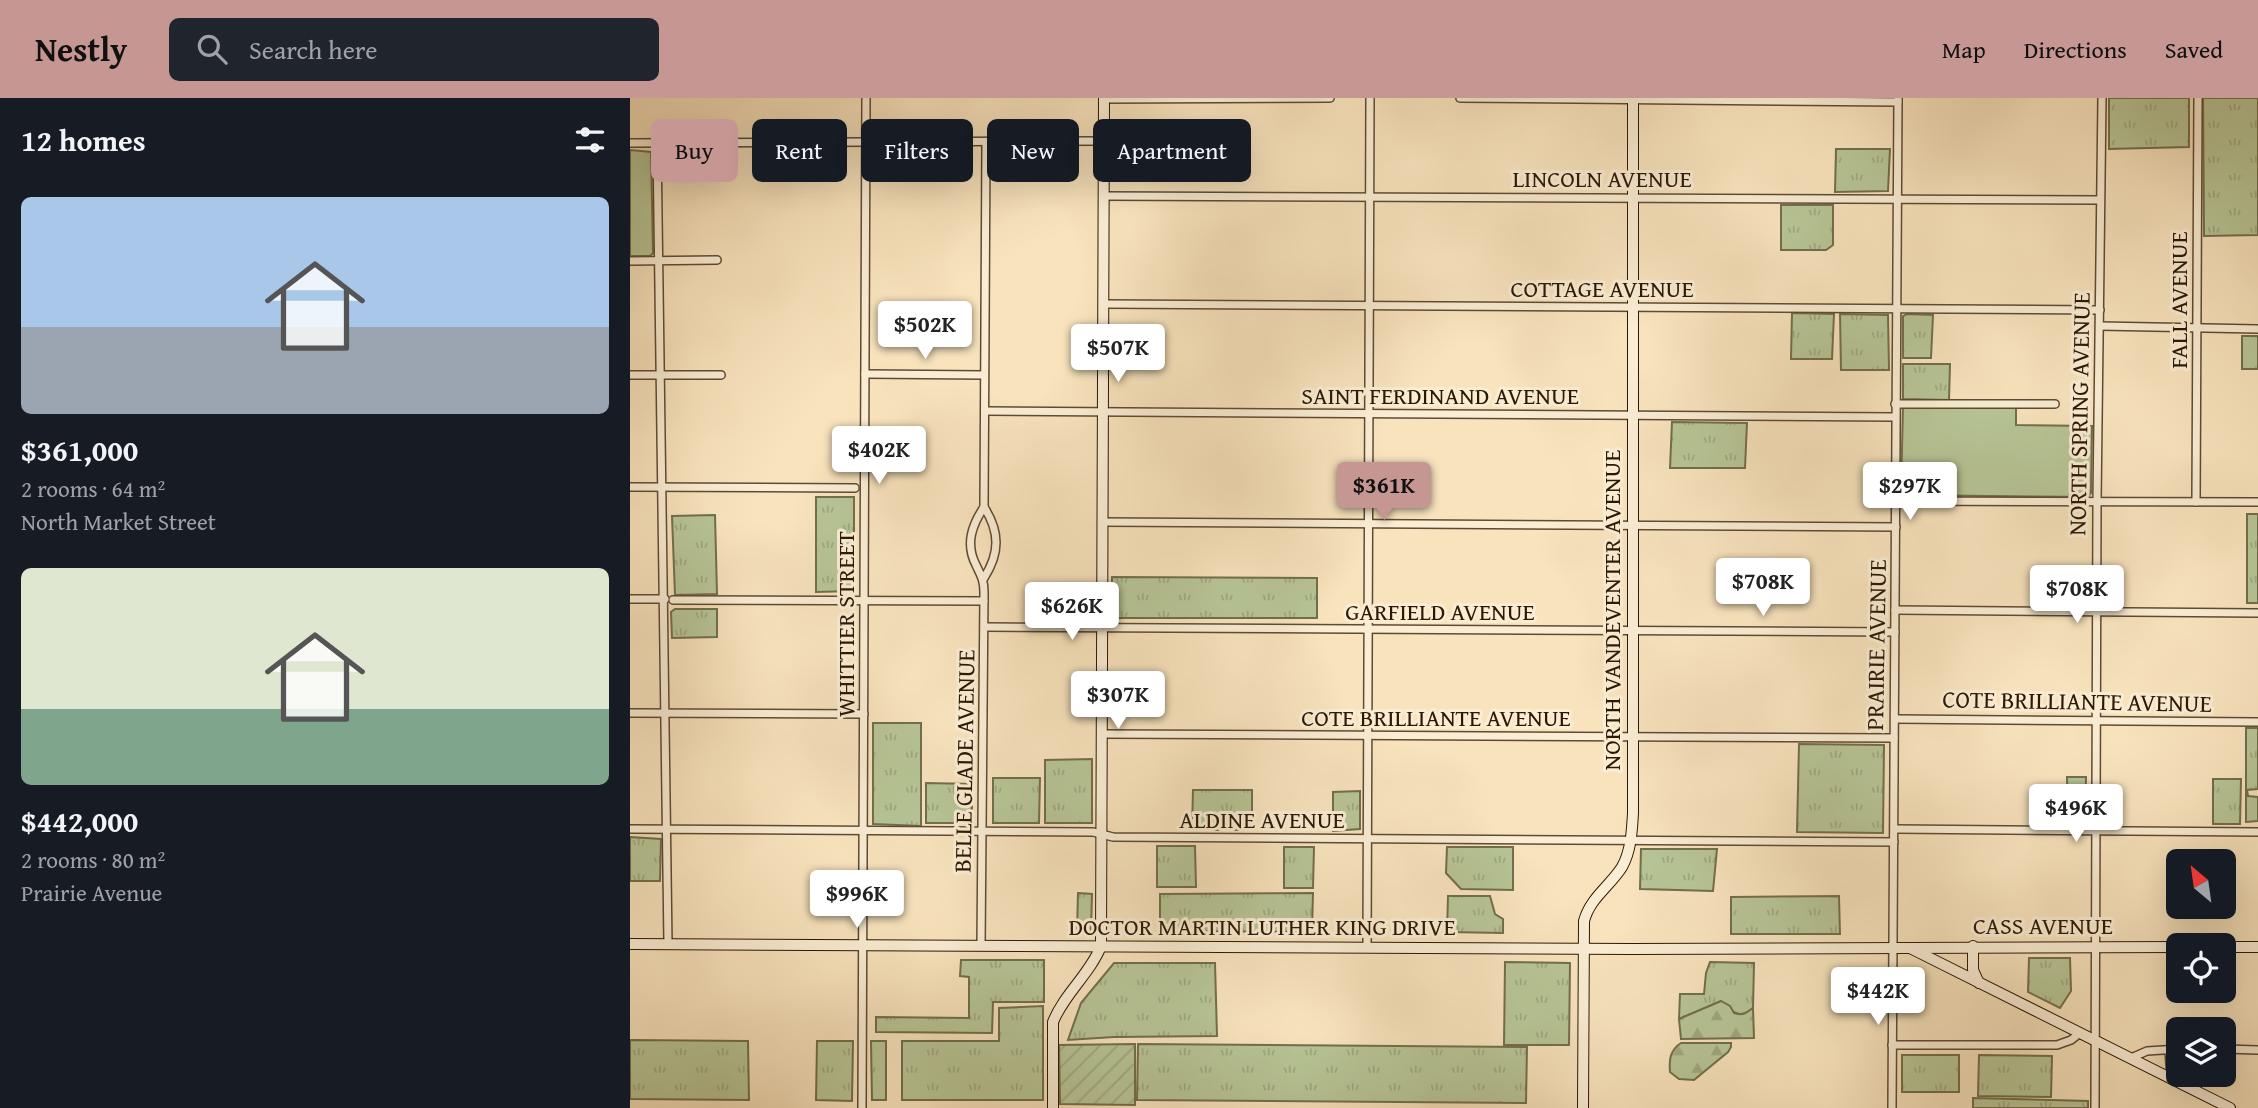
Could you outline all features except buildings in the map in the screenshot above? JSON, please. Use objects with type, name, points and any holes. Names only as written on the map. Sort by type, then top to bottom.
[{"type":"main road","name":"NORTH VANDEVENTER AVENUE","points":[[1583,1108],[1583,948],[1586,913],[1591,902],[1623,865],[1631,840],[1633,813],[1633,98]]},
{"type":"main road","points":[[1104,99],[1104,119]]},
{"type":"main road","points":[[1053,1108],[1053,1022],[1058,1010],[1097,958],[1101,946],[1104,182]]},
{"type":"main road","name":"DOCTOR MARTIN LUTHER KING DRIVE","points":[[630,944],[1893,947]]},
{"type":"main road","points":[[1973,946],[1973,967],[1979,983]]},
{"type":"main road","name":"CASS AVENUE","points":[[1893,947],[2166,947]]},
{"type":"main road","points":[[1908,947],[2166,1076]]},
{"type":"main road","points":[[2236,947],[2258,947]]},
{"type":"main road","points":[[2189,1087],[2230,1108]]},
{"type":"street","name":"WHITTIER STREET","points":[[866,98],[866,119]]},
{"type":"street","points":[[1104,99],[1329,98]]},
{"type":"street","points":[[1367,946],[1370,98]]},
{"type":"street","points":[[1460,98],[1898,100]]},
{"type":"street","name":"NORTH SPRING AVENUE","points":[[2095,1108],[2096,611],[2102,98]]},
{"type":"street","name":"FALL AVENUE","points":[[2196,502],[2198,98]]},
{"type":"street","name":"PRAIRIE AVENUE","points":[[1892,1108],[1898,100]]},
{"type":"street","points":[[973,142],[1093,141]]},
{"type":"street","points":[[738,143],[861,142]]},
{"type":"street","name":"BELLE GLADE AVENUE","points":[[981,946],[984,578],[971,554],[970,542],[975,520],[984,507],[986,142]]},
{"type":"street","points":[[630,143],[651,143]]},
{"type":"street","points":[[658,182],[662,487],[669,599],[666,713],[668,944]]},
{"type":"street","name":"WHITTIER STREET","points":[[862,1108],[865,182]]},
{"type":"street","name":"LINCOLN AVENUE","points":[[1104,196],[2100,200]]},
{"type":"street","points":[[630,261],[717,260]]},
{"type":"street","name":"COTTAGE AVENUE","points":[[1104,304],[2100,310]]},
{"type":"street","points":[[2100,327],[2258,329]]},
{"type":"street","points":[[866,374],[984,375]]},
{"type":"street","points":[[630,375],[720,375]]},
{"type":"street","points":[[1895,404],[2055,404]]},
{"type":"street","name":"SAINT FERDINAND AVENUE","points":[[985,411],[1895,416]]},
{"type":"street","points":[[630,487],[855,488]]},
{"type":"street","points":[[1896,501],[2258,502]]},
{"type":"street","name":"BELLE GLADE AVENUE","points":[[984,507],[993,520],[998,542],[997,554],[984,578]]},
{"type":"street","points":[[1102,522],[1896,527]]},
{"type":"street","points":[[630,599],[984,601]]},
{"type":"street","points":[[1895,610],[2258,613]]},
{"type":"street","name":"GARFIELD AVENUE","points":[[985,627],[1895,632]]},
{"type":"street","points":[[630,713],[864,714]]},
{"type":"street","name":"COTE BRILLIANTE AVENUE","points":[[1895,719],[2258,722]]},
{"type":"street","name":"COTE BRILLIANTE AVENUE","points":[[1103,734],[1894,738]]},
{"type":"street","name":"ALDINE AVENUE","points":[[630,828],[1103,834],[1123,838],[1894,842]]},
{"type":"street","points":[[1895,828],[2258,832]]},
{"type":"street","points":[[1892,1045],[2057,1045],[2080,1033]]},
{"type":"street","points":[[2236,1049],[2258,1050]]},
{"type":"street","points":[[2131,1058],[2147,1051],[2166,1050]]},
{"type":"green space","points":[[2109,98],[2189,98],[2189,147],[2109,149]]},
{"type":"green space","points":[[2203,98],[2258,98],[2258,235],[2204,236]]},
{"type":"green space","points":[[1836,149],[1890,149],[1888,191],[1835,192]]},
{"type":"green space","points":[[630,150],[651,152],[653,253],[650,256],[630,256]]},
{"type":"green space","points":[[1781,205],[1833,205],[1833,245],[1826,250],[1781,250]]},
{"type":"green space","points":[[1792,313],[1834,314],[1832,359],[1791,359]]},
{"type":"green space","points":[[1840,314],[1888,315],[1889,370],[1841,370]]},
{"type":"green space","points":[[1933,315],[1931,358],[1903,358],[1903,316]]},
{"type":"green space","points":[[2242,336],[2258,336],[2258,369],[2242,369]]},
{"type":"green space","points":[[1903,364],[1950,364],[1949,400],[1903,399]]},
{"type":"green space","points":[[1903,407],[2016,408],[2016,425],[2092,426],[2091,493],[2088,497],[1905,495],[1901,490]]},
{"type":"green space","points":[[1672,422],[1747,423],[1745,468],[1670,468]]},
{"type":"green space","points":[[816,497],[854,497],[854,591],[816,592]]},
{"type":"green space","points":[[2247,514],[2258,514],[2258,603],[2247,603]]},
{"type":"green space","points":[[715,515],[717,594],[675,595],[672,516]]},
{"type":"green space","points":[[1112,577],[1317,578],[1317,618],[1111,618]]},
{"type":"green space","points":[[675,609],[717,609],[717,637],[672,638],[671,612]]},
{"type":"green space","points":[[873,723],[921,723],[921,826],[873,824]]},
{"type":"green space","points":[[2246,728],[2258,728],[2258,789],[2247,790],[2248,796],[2258,797],[2258,821],[2246,822]]},
{"type":"green space","points":[[1799,744],[1884,745],[1883,833],[1797,832]]},
{"type":"green space","points":[[1092,759],[1092,823],[1045,823],[1045,760]]},
{"type":"green space","points":[[2067,777],[2086,777],[2085,819],[2068,819]]},
{"type":"green space","points":[[993,778],[1040,778],[1039,823],[993,823]]},
{"type":"green space","points":[[2213,779],[2241,779],[2240,824],[2213,824]]},
{"type":"green space","points":[[926,783],[972,784],[972,823],[926,823]]},
{"type":"green space","points":[[1193,790],[1252,790],[1252,830],[1192,830]]},
{"type":"green space","points":[[1360,791],[1360,829],[1333,831],[1333,792]]},
{"type":"green space","points":[[630,837],[661,839],[660,881],[630,881]]},
{"type":"green space","points":[[1157,846],[1195,846],[1196,887],[1157,887]]},
{"type":"green space","points":[[1284,847],[1314,847],[1313,888],[1284,888]]},
{"type":"green space","points":[[1447,847],[1513,847],[1513,890],[1461,889],[1446,873]]},
{"type":"green space","points":[[1641,849],[1717,849],[1713,891],[1640,889]]},
{"type":"green space","points":[[1078,893],[1092,894],[1091,931],[1077,931]]},
{"type":"green space","points":[[1313,893],[1312,932],[1160,931],[1160,894]]},
{"type":"green space","points":[[1448,896],[1490,896],[1495,914],[1503,919],[1503,933],[1447,932]]},
{"type":"green space","points":[[1839,896],[1840,934],[1731,934],[1731,897]]},
{"type":"green space","points":[[2029,958],[2070,958],[2071,991],[2060,1008],[2028,992]]},
{"type":"green space","points":[[961,960],[1044,960],[1044,1002],[993,1002],[992,1033],[876,1032],[876,1017],[969,1018],[969,977],[960,976]]},
{"type":"green space","points":[[1505,962],[1570,963],[1569,1045],[1504,1045]]},
{"type":"green space","points":[[1710,962],[1754,963],[1753,1008],[1740,1014],[1721,1001],[1679,1019],[1680,994],[1704,994]]},
{"type":"green space","points":[[1114,963],[1215,963],[1217,1036],[1068,1040],[1081,1003]]},
{"type":"green space","points":[[1721,1001],[1737,1014],[1745,1014],[1753,1008],[1754,1038],[1681,1039],[1679,1019]]},
{"type":"green space","points":[[1043,1006],[1043,1100],[902,1100],[902,1041],[999,1041],[999,1008]]},
{"type":"green space","points":[[630,1040],[748,1041],[749,1100],[630,1099]]},
{"type":"green space","points":[[817,1041],[853,1041],[852,1101],[816,1100]]},
{"type":"green space","points":[[871,1041],[886,1041],[886,1100],[872,1100]]},
{"type":"green space","points":[[1681,1043],[1731,1043],[1731,1047],[1694,1080],[1679,1079],[1670,1072],[1670,1063],[1672,1052]]},
{"type":"green space","points":[[1135,1044],[1135,1105],[1060,1104],[1059,1045]]},
{"type":"green space","points":[[1138,1044],[1527,1047],[1526,1103],[1137,1100]]},
{"type":"green space","points":[[1902,1055],[1959,1055],[1959,1092],[1902,1092]]},
{"type":"green space","points":[[1979,1055],[2052,1056],[2051,1097],[1978,1096]]},
{"type":"green space","points":[[1973,1098],[2088,1101],[2088,1108],[1973,1108]]}]
